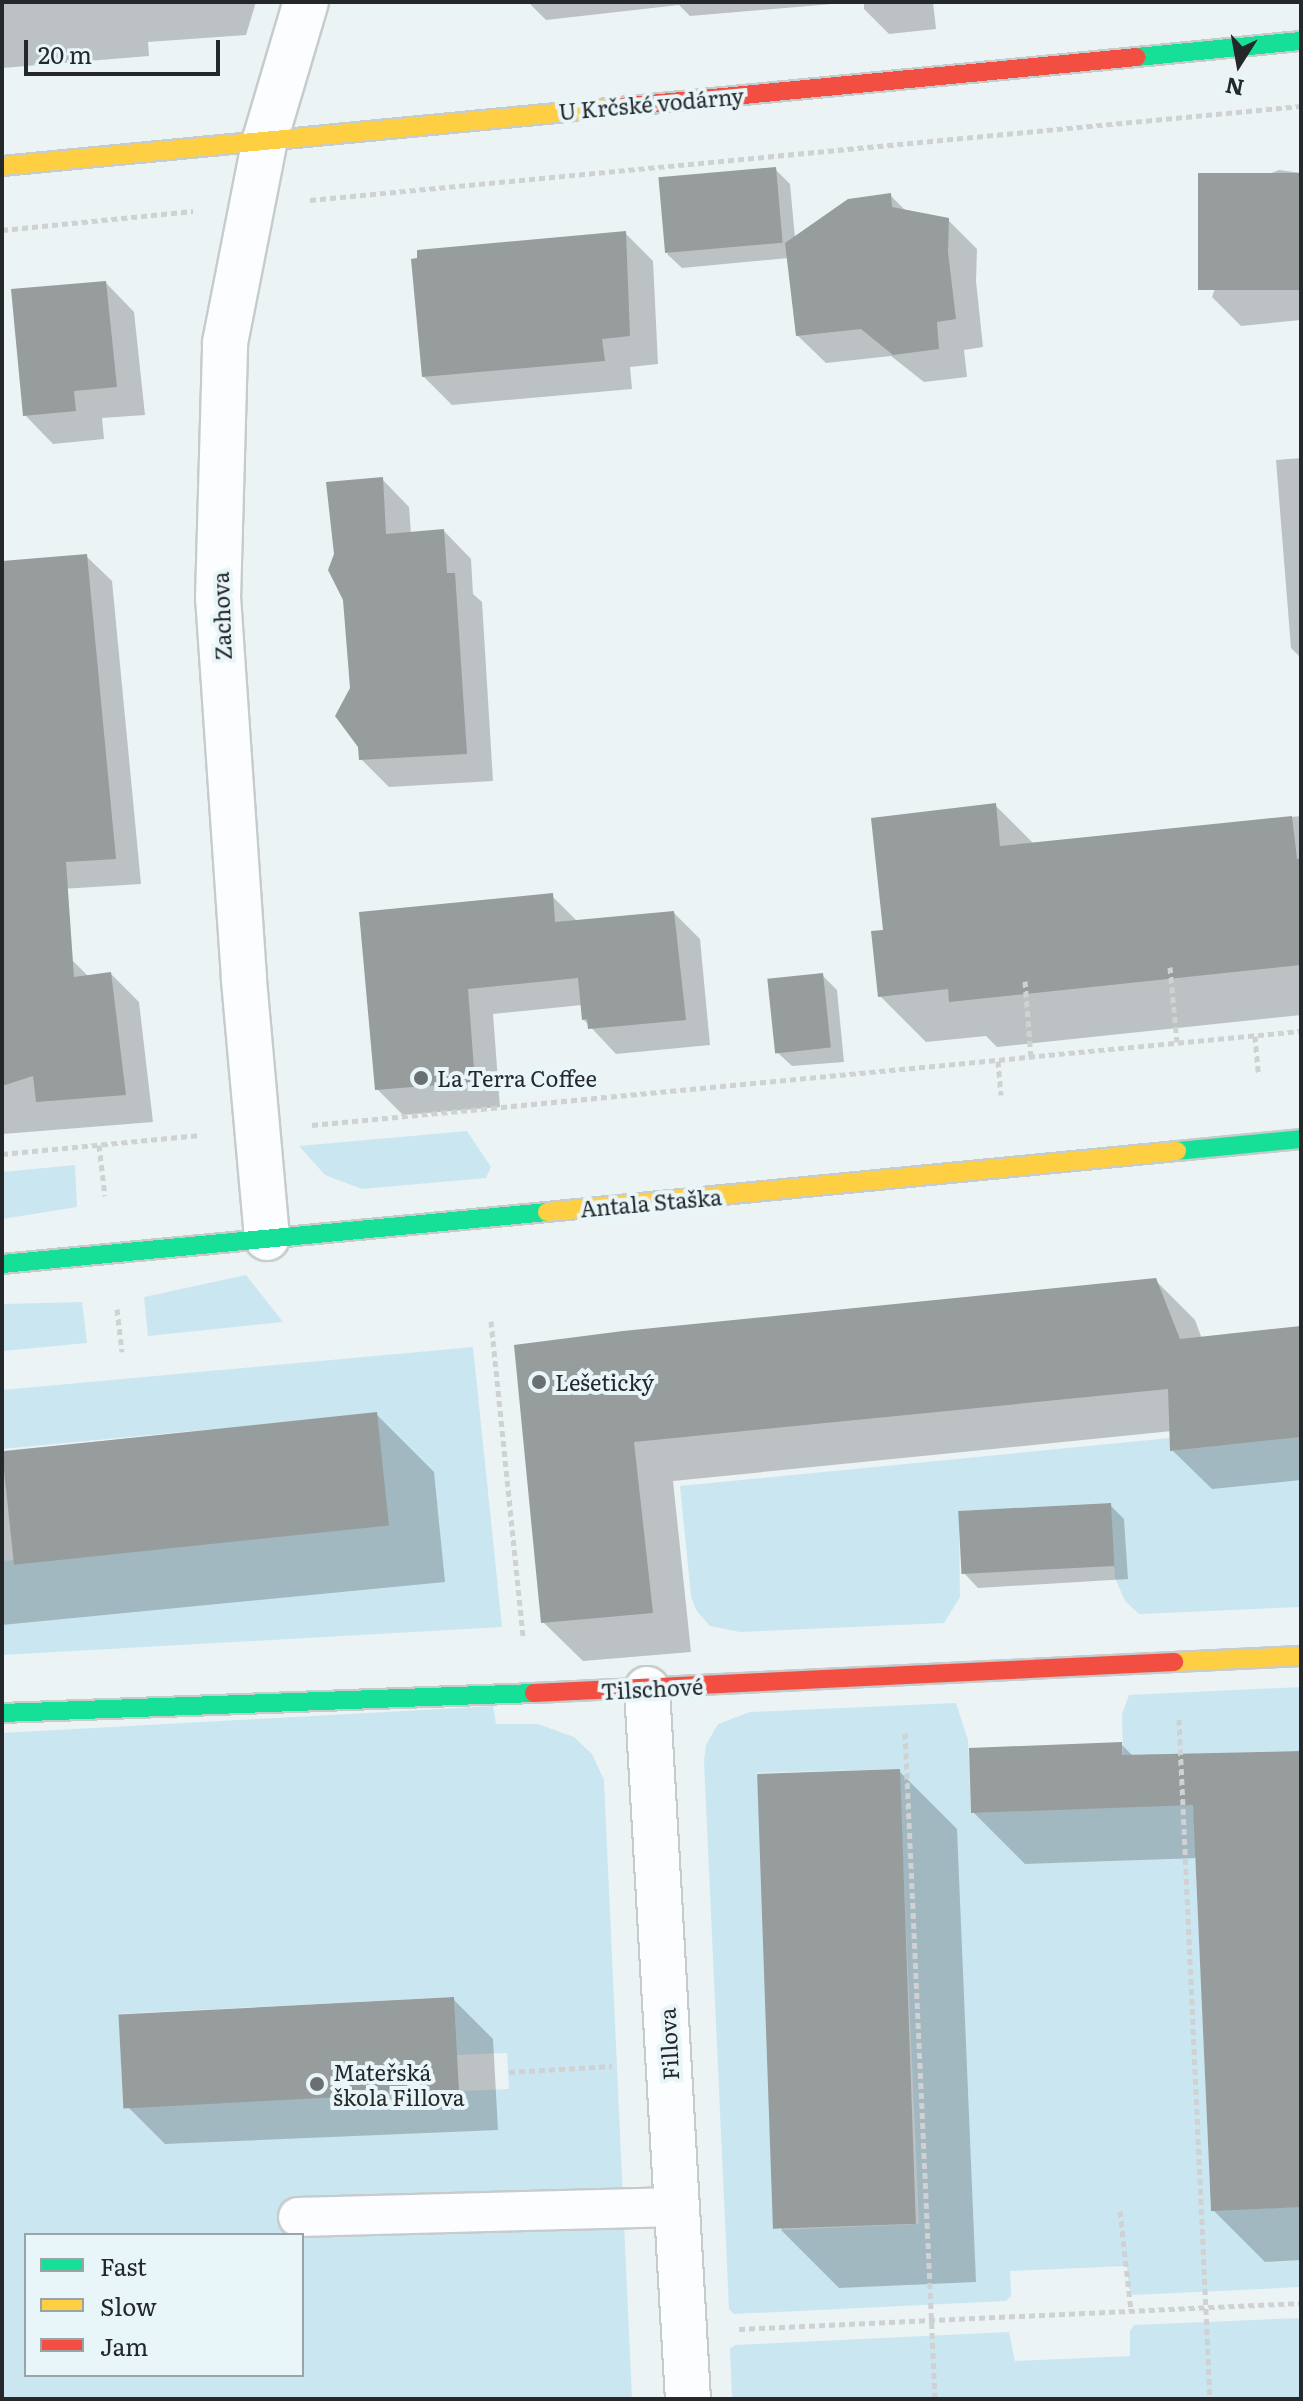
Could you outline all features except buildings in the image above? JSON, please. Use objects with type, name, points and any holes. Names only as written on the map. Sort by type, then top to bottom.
[{"type":"street","name":"Zachova","points":[[267,1238],[244,978],[218,599],[225,343],[265,140],[306,2]]},
{"type":"street","name":"U Krčské vodárny","points":[[2,166],[1301,41]]},
{"type":"street","name":"Antala Staška","points":[[2,1264],[1301,1139]]},
{"type":"street","name":"Tilschové","points":[[2,1713],[647,1689],[1301,1656]]},
{"type":"street","name":"Fillova","points":[[647,1689],[688,2399]]},
{"type":"lane","points":[[298,2217],[677,2207]]},
{"type":"path","points":[[306,200],[1301,106]]},
{"type":"path","points":[[2,230],[203,211]]},
{"type":"path","points":[[1170,967],[1177,1042]]},
{"type":"path","points":[[1025,981],[1031,1057]]},
{"type":"path","points":[[305,1126],[1301,1031]]},
{"type":"path","points":[[1255,1036],[1258,1073]]},
{"type":"path","points":[[998,1061],[1001,1095]]},
{"type":"path","points":[[2,1154],[205,1135]]},
{"type":"path","points":[[99,1145],[107,1207]]},
{"type":"path","points":[[116,1304],[122,1352]]},
{"type":"path","points":[[491,1321],[523,1638]]},
{"type":"path","points":[[1179,1713],[1210,2399]]},
{"type":"path","points":[[905,1728],[935,2399]]},
{"type":"path","points":[[1120,2211],[1131,2311]]},
{"type":"path","points":[[732,2329],[1301,2303]]},
{"type":"shaded area","points":[[467,1131],[491,1167],[486,1178],[362,1189],[325,1175],[299,1146]]},
{"type":"shaded area","points":[[75,1165],[77,1207],[2,1219],[2,1172]]},
{"type":"shaded area","points":[[246,1275],[283,1322],[148,1336],[144,1297]]},
{"type":"shaded area","points":[[82,1302],[87,1343],[2,1351],[2,1304]]},
{"type":"shaded area","points":[[473,1347],[502,1627],[2,1655],[2,1561],[387,1525],[288,1422],[2,1449],[2,1390]]},
{"type":"shaded area","points":[[1301,1437],[1301,1607],[1139,1614],[1125,1601],[1115,1578],[1110,1503],[959,1511],[960,1597],[944,1623],[740,1632],[710,1626],[696,1610],[691,1596],[680,1486],[1170,1438],[1171,1451]]},
{"type":"shaded area","points":[[1301,1687],[1301,1751],[1191,1754],[1211,2210],[1301,2207],[1301,2287],[1133,2295],[1129,2289],[1127,2266],[1010,2271],[1011,2296],[1006,2301],[734,2314],[729,2309],[704,1761],[706,1745],[718,1724],[750,1712],[956,1703],[968,1740],[971,1813],[1124,1807],[1122,1714],[1129,1695]],"holes":[[[899,1769],[919,2224],[780,2230],[757,1773]]]},
{"type":"shaded area","name":"Mateřská škola Fillova","points":[[493,1706],[496,1724],[538,1724],[574,1737],[592,1754],[604,1780],[632,2399],[2,2399],[2,1733]],"holes":[[[454,1997],[457,2055],[507,2053],[509,2089],[123,2105],[119,2014]]]},
{"type":"shaded area","points":[[1301,2318],[1301,2399],[732,2399],[730,2349],[735,2345],[1009,2332],[1015,2361],[1130,2356],[1130,2331],[1134,2325]]},
{"type":"traffic: fast","points":[[1137,57],[1301,41]]},
{"type":"traffic: fast","points":[[1177,1151],[1301,1139]]},
{"type":"traffic: fast","points":[[2,1264],[547,1212]]},
{"type":"traffic: fast","points":[[2,1713],[534,1693]]},
{"type":"traffic: slow","points":[[2,166],[609,108]]},
{"type":"traffic: slow","points":[[547,1212],[1177,1151]]},
{"type":"traffic: slow","points":[[1174,1662],[1301,1656]]},
{"type":"traffic: jam","points":[[609,108],[1137,57]]},
{"type":"traffic: jam","points":[[534,1693],[1174,1662]]},
{"type":"place","name":"La Terra Coffee","points":[[421,1078]]},
{"type":"place","name":"Lešetický","points":[[539,1382]]},
{"type":"place","name":"Mateřská škola Fillova","points":[[317,2084]]}]
